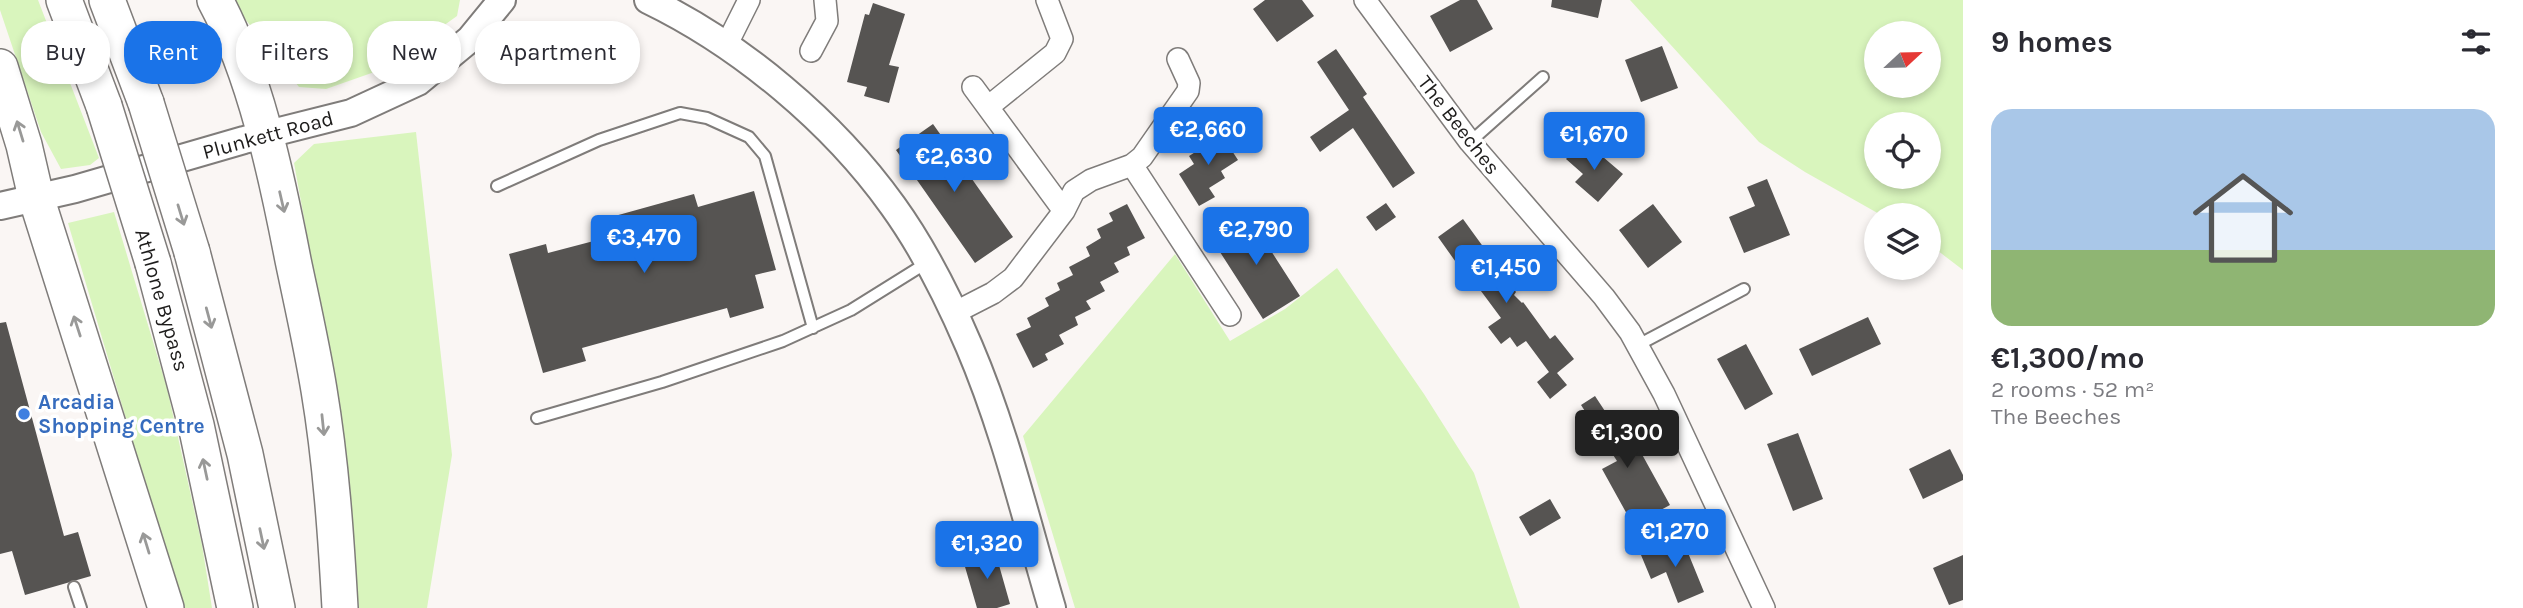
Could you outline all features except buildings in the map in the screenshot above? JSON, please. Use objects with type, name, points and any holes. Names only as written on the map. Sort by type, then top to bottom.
[{"type":"highway","name":"Athlone Bypass","points":[[64,0],[104,106],[153,263],[196,425],[235,608]]},
{"type":"highway","name":"Athlone Bypass","points":[[107,0],[146,103],[192,252],[245,454],[277,608]]},
{"type":"highway","points":[[215,0],[241,59],[265,135],[283,206],[319,393],[336,545],[340,608]]},
{"type":"highway","points":[[0,66],[24,145],[36,197],[166,608]]},
{"type":"street","name":"Plunkett Road","points":[[0,205],[75,189],[351,113],[418,82],[470,39],[502,0]]},
{"type":"street","points":[[649,0],[727,44],[781,87],[838,143],[891,204],[928,262],[976,362],[1002,439],[1052,608]]},
{"type":"street","points":[[727,44],[749,0]]},
{"type":"street","points":[[811,51],[827,20],[825,0]]},
{"type":"street","points":[[988,107],[1055,53],[1061,44],[1061,32],[1047,0]]},
{"type":"street","name":"The Beeches","points":[[1365,0],[1470,142],[1604,298],[1638,345],[1718,506],[1764,608]]},
{"type":"street","points":[[954,313],[1007,283],[1080,187],[1105,173],[1132,165],[1148,152],[1188,91],[1189,83],[1178,59]]},
{"type":"street","points":[[973,87],[1064,211]]},
{"type":"street","points":[[1132,165],[1230,315]]},
{"type":"lane","points":[[1470,142],[1543,77]]},
{"type":"lane","points":[[497,186],[599,140],[680,113],[706,118],[749,137],[765,156],[813,328]]},
{"type":"lane","points":[[537,418],[662,382],[783,341],[851,310],[928,262]]},
{"type":"lane","points":[[1638,345],[1744,289]]},
{"type":"lane","points":[[75,586],[81,608]]},
{"type":"green space","points":[[0,0],[38,0],[46,21],[21,21],[21,72],[0,10]]},
{"type":"green space","points":[[230,0],[460,0],[457,16],[450,21],[367,21],[367,75],[353,80],[353,21],[247,21]]},
{"type":"green space","points":[[1630,0],[1963,0],[1963,270],[1941,253],[1941,203],[1864,203],[1864,205],[1759,142]]},
{"type":"green space","points":[[25,84],[70,84],[99,158],[90,165],[61,169],[41,132]]},
{"type":"green space","points":[[297,84],[340,84],[326,89],[299,87]]},
{"type":"green space","points":[[416,132],[452,455],[427,608],[359,608],[334,383],[294,163],[314,144]]},
{"type":"green space","points":[[114,212],[167,388],[202,545],[212,608],[182,608],[68,223]]},
{"type":"green space","points":[[1175,254],[1230,341],[1285,309],[1337,268],[1424,394],[1474,473],[1520,608],[1075,608],[1023,436]]},
{"type":"place","name":"Arcadia Shopping Centre","points":[[24,414]]}]
